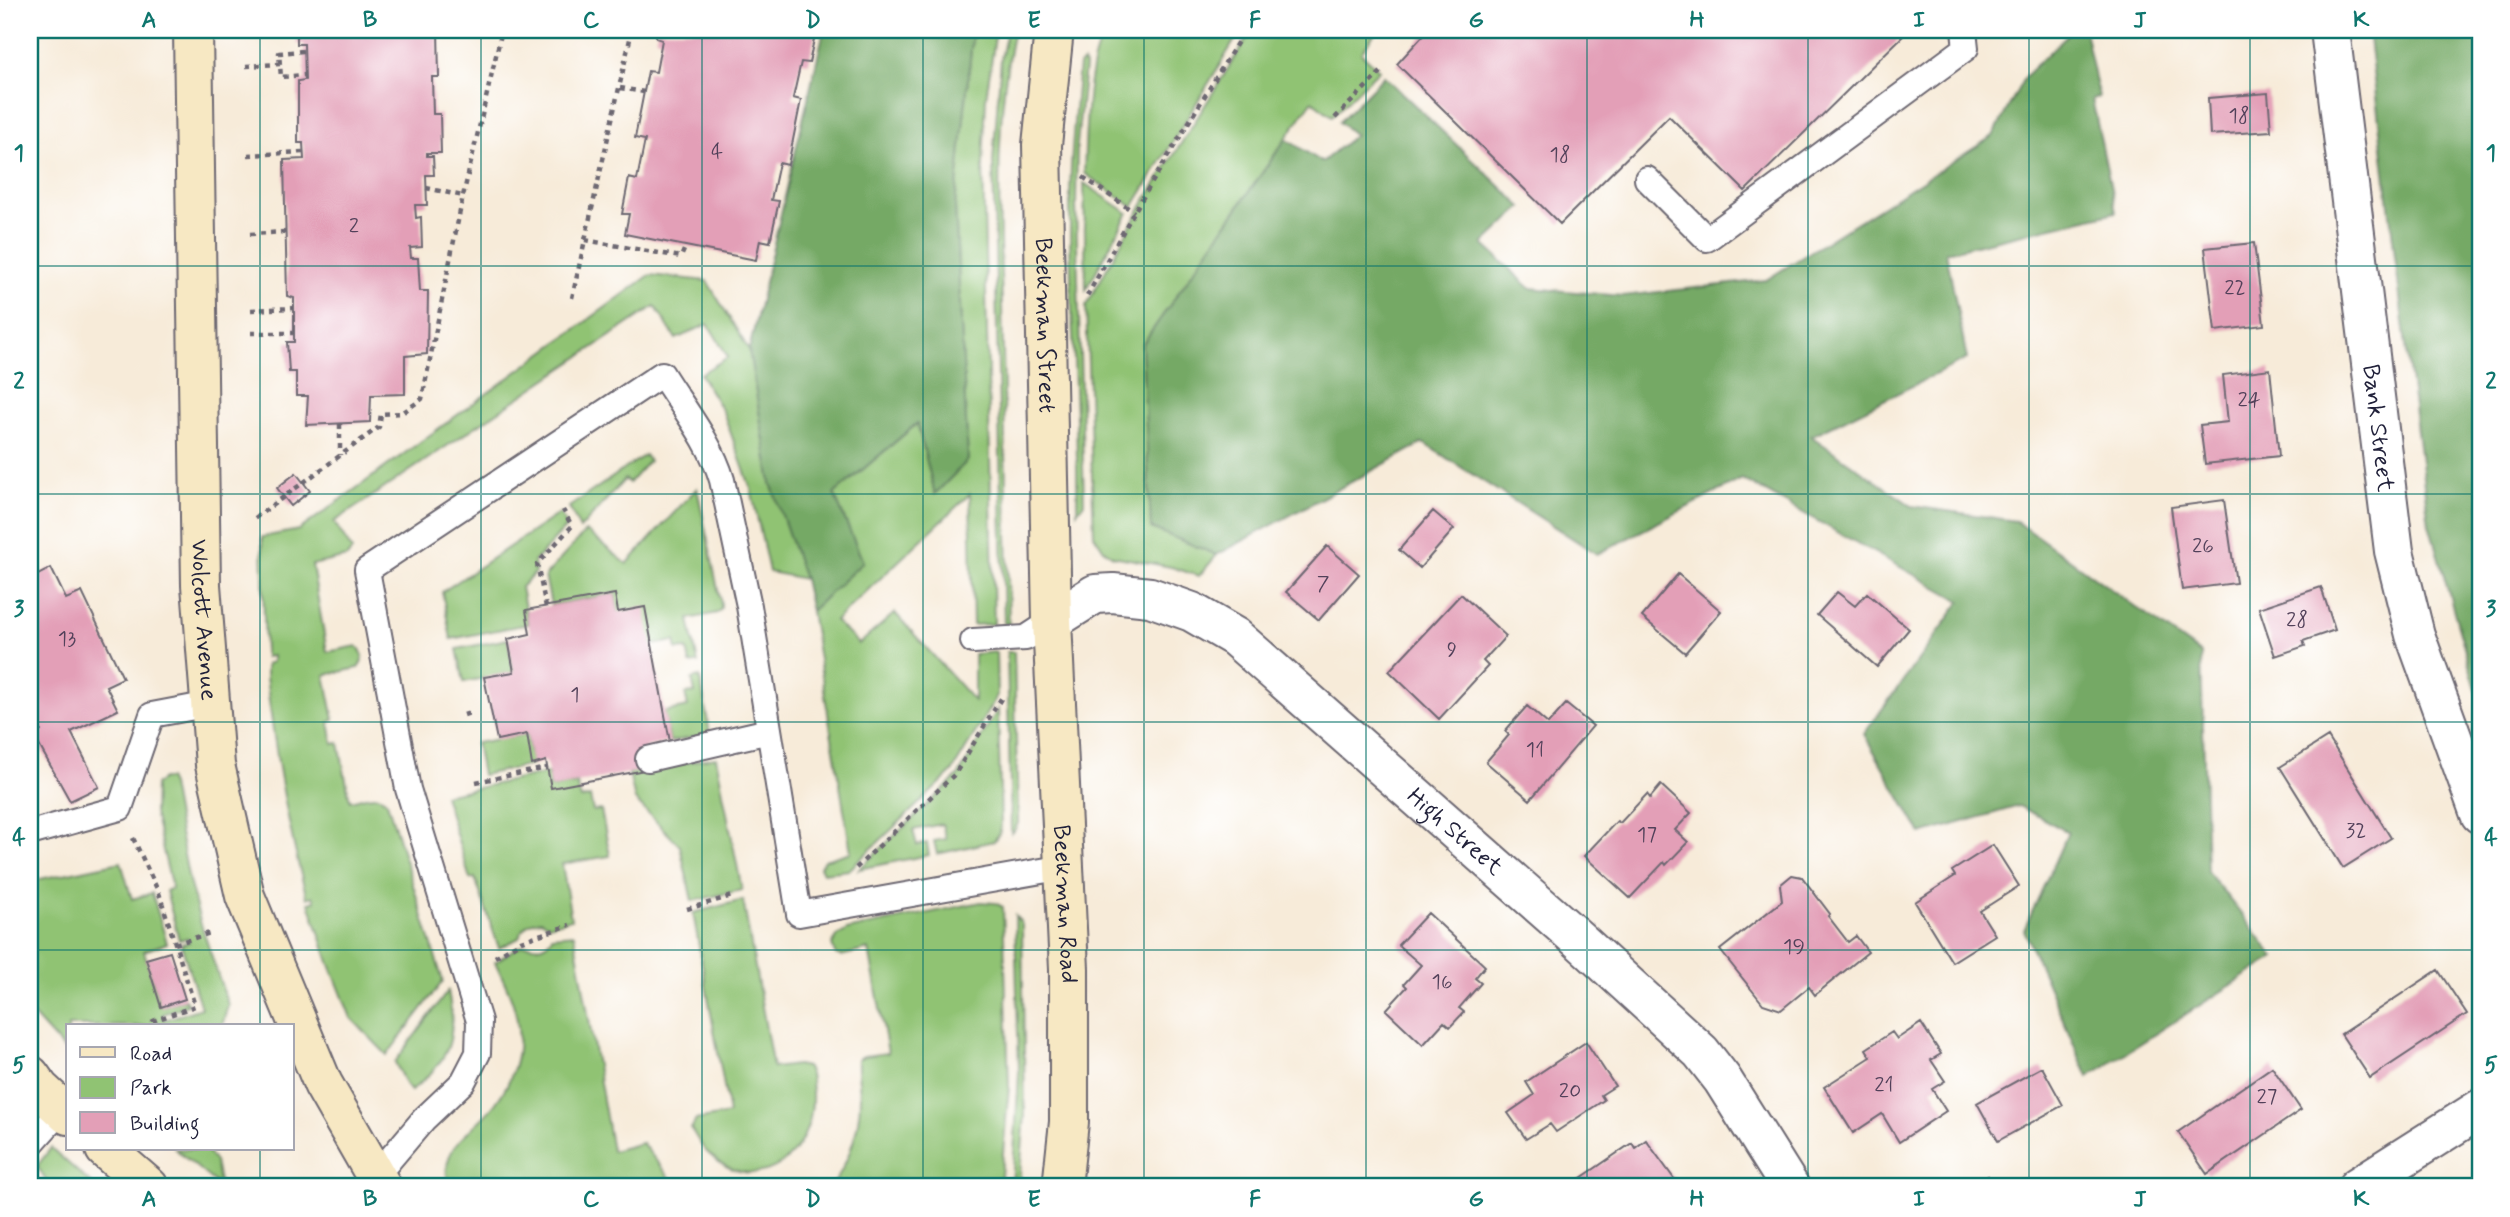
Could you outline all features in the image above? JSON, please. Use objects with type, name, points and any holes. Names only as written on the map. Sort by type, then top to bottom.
[{"type":"street","name":"Wolcott Avenue","points":[[193,30],[201,585],[215,765],[246,896],[323,1084],[373,1184]]},
{"type":"street","name":"Beekman Street","points":[[1052,621],[1041,145],[1054,30]]},
{"type":"street","name":"Bank Street","points":[[2330,30],[2394,551],[2415,635],[2480,814]]},
{"type":"street","name":"High Street","points":[[1052,621],[1095,594],[1113,593],[1150,597],[1192,612],[1235,637],[1578,939],[1701,1052],[1722,1079],[1790,1187]]},
{"type":"street","name":"Beekman Road","points":[[1052,621],[1069,968],[1069,1122],[1062,1187]]},
{"type":"street","points":[[30,1076],[65,1112]]},
{"type":"street","points":[[2357,1187],[2480,1109]]},
{"type":"street","points":[[106,1150],[149,1187]]},
{"type":"lane","points":[[1647,179],[1707,239],[1966,48],[1965,30]]},
{"type":"lane","points":[[373,1184],[424,1119],[463,1082],[478,1052],[480,1021],[408,789],[367,570],[663,374],[718,464],[749,606],[799,914],[1064,867]]},
{"type":"lane","points":[[973,641],[1026,638],[1052,621]]},
{"type":"lane","points":[[30,833],[120,808],[152,715],[210,704]]},
{"type":"lane","points":[[648,759],[769,731]]},
{"type":"lane","points":[[30,1145],[65,1112]]},
{"type":"path","points":[[255,518],[379,428],[381,414],[402,413],[422,399],[463,196],[502,30]]},
{"type":"path","points":[[572,298],[632,30]]},
{"type":"path","points":[[1083,303],[1134,212],[1245,30]]},
{"type":"path","points":[[303,51],[279,53],[281,77],[305,75]]},
{"type":"path","points":[[246,66],[280,64]]},
{"type":"path","points":[[1335,118],[1381,72]]},
{"type":"path","points":[[620,88],[644,92]]},
{"type":"path","points":[[248,155],[304,152]]},
{"type":"path","points":[[1080,175],[1134,212]]},
{"type":"path","points":[[426,188],[463,196]]},
{"type":"path","points":[[250,234],[286,232]]},
{"type":"path","points":[[585,240],[681,257],[684,250]]},
{"type":"path","points":[[251,310],[294,308]]},
{"type":"path","points":[[251,333],[294,333]]},
{"type":"path","points":[[340,424],[340,456]]},
{"type":"path","points":[[546,607],[537,564],[572,526],[564,510]]},
{"type":"path","points":[[850,874],[955,774],[1002,697]]},
{"type":"path","points":[[476,782],[547,768]]},
{"type":"path","points":[[120,808],[159,893],[195,1006],[153,1021],[153,1024]]},
{"type":"path","points":[[687,909],[732,896]]},
{"type":"path","points":[[503,952],[521,942],[570,925]]},
{"type":"path","points":[[175,944],[209,933]]},
{"type":"green space","points":[[824,30],[973,30],[955,206],[968,460],[935,494],[917,423],[834,494],[863,562],[811,611],[804,579],[771,483],[749,350]]},
{"type":"green space","points":[[973,30],[996,30],[986,98],[983,165],[994,624],[973,625],[970,494],[835,621],[859,644],[895,613],[974,701],[974,654],[996,652],[997,696],[952,772],[849,870],[823,873],[820,867],[824,860],[851,852],[811,611],[863,562],[834,494],[918,423],[935,494],[968,460],[955,206]]},
{"type":"green space","points":[[1007,30],[1014,30],[1003,98],[999,167],[1009,624],[1004,624],[993,161],[1001,59]]},
{"type":"green space","points":[[1106,30],[1241,30],[1133,207],[1084,173],[1090,78],[1099,43]]},
{"type":"green space","points":[[1252,30],[1377,30],[1361,53],[1379,70],[1332,116],[1312,101],[1142,345],[1151,528],[1217,555],[1199,576],[1171,567],[1113,556],[1104,550],[1094,535],[1086,306],[1137,214]]},
{"type":"green space","points":[[2072,30],[2085,30],[2099,97],[2092,99],[2116,212],[1946,252],[1967,359],[1811,436],[1912,506],[2016,521],[2201,654],[2207,871],[2275,957],[2088,1077],[2024,930],[2068,832],[2019,806],[1921,834],[1864,734],[1961,601],[1742,479],[1597,554],[1423,443],[1217,555],[1151,528],[1142,345],[1286,139],[1322,162],[1355,135],[1339,122],[1384,76],[1522,207],[1483,244],[1530,288],[1623,296],[1766,280],[1993,136],[2025,76]]},
{"type":"green space","points":[[2368,30],[2480,30],[2480,703],[2429,524]]},
{"type":"green space","points":[[1083,62],[1085,66],[1077,144],[1076,205],[1084,503],[1077,512],[1070,185],[1079,65]]},
{"type":"green space","points":[[1084,183],[1128,213],[1086,290]]},
{"type":"green space","points":[[650,275],[707,281],[749,350],[771,483],[804,579],[769,572],[751,489],[723,412],[700,374],[728,357],[708,324],[676,339],[655,306],[334,522],[352,550],[347,557],[312,565],[327,652],[357,646],[362,657],[358,668],[325,675],[334,720],[329,722],[333,744],[339,743],[350,801],[375,796],[387,802],[443,981],[387,1055],[351,1018],[309,903],[315,901],[313,896],[307,898],[293,843],[266,677],[266,664],[272,662],[272,656],[265,657],[262,537],[299,530]]},
{"type":"green space","points":[[645,455],[649,461],[629,483],[625,479],[580,529],[569,507]]},
{"type":"green space","points":[[697,488],[721,604],[717,613],[689,619],[698,663],[690,664],[687,649],[677,650],[675,641],[652,645],[618,612],[615,594],[551,605],[545,576],[586,531],[627,564]]},
{"type":"green space","points":[[560,513],[567,526],[534,562],[535,573],[521,587],[528,624],[451,639],[442,592]]},
{"type":"green space","points":[[508,639],[514,672],[464,682],[457,649]]},
{"type":"green space","points":[[1007,652],[1014,652],[1018,823],[1011,833]]},
{"type":"green space","points":[[700,677],[710,734],[670,742],[664,712],[688,707],[685,694],[695,693],[692,679]]},
{"type":"green space","points":[[998,709],[1001,826],[994,841],[937,854],[934,841],[946,839],[942,824],[913,830],[917,845],[927,843],[929,855],[859,869],[958,776]]},
{"type":"green space","points":[[527,734],[532,765],[482,775],[476,743]]},
{"type":"green space","points":[[716,757],[742,890],[692,901],[680,846],[635,800],[629,773]]},
{"type":"green space","points":[[548,773],[551,788],[577,784],[581,799],[590,797],[593,811],[601,810],[610,856],[562,864],[571,919],[549,925],[541,920],[533,922],[524,928],[519,938],[499,948],[475,878],[470,879],[444,795]]},
{"type":"green space","points":[[162,779],[168,779],[171,785],[189,881],[228,1005],[223,1024],[66,1024],[66,1052],[30,1012],[30,881],[121,862],[132,899],[152,893],[167,943],[144,951],[161,1007],[185,999],[188,1005],[163,1014],[164,1020],[201,1008],[181,944],[189,942],[187,938],[179,940],[166,891],[172,888],[154,813],[155,785]]},
{"type":"green space","points":[[743,900],[773,1068],[797,1065],[806,1067],[812,1093],[810,1116],[804,1136],[793,1152],[779,1165],[763,1172],[744,1172],[725,1166],[706,1151],[691,1129],[696,1120],[729,1114],[693,913]]},
{"type":"green space","points":[[981,902],[995,903],[1003,907],[1009,1086],[1000,1187],[832,1187],[844,1166],[856,1134],[860,1098],[858,1059],[888,1053],[869,949],[841,956],[835,954],[832,945],[838,936],[847,930]]},
{"type":"green space","points":[[1015,916],[1022,926],[1025,1115],[1019,1187],[1012,1187],[1019,1072]]},
{"type":"green space","points":[[574,934],[612,1151],[642,1143],[677,1187],[449,1187],[448,1160],[453,1150],[501,1096],[517,1058],[517,1019],[495,962],[521,946],[541,946],[552,936]]},
{"type":"green space","points":[[448,991],[452,1023],[448,1047],[435,1069],[411,1091],[395,1062]]},
{"type":"green space","points":[[51,1148],[95,1187],[50,1187],[37,1166]]},
{"type":"green space","points":[[176,1150],[207,1150],[215,1162],[220,1187]]},
{"type":"building","points":[[297,30],[438,30],[439,77],[432,77],[433,114],[440,114],[441,153],[427,153],[427,156],[433,156],[434,175],[426,175],[427,205],[415,205],[416,218],[421,217],[422,247],[410,248],[411,258],[418,258],[420,291],[428,291],[427,354],[405,356],[405,394],[371,395],[370,422],[306,425],[308,396],[296,396],[296,372],[289,372],[287,342],[294,342],[294,298],[287,296],[284,160],[304,159],[303,143],[298,143],[298,81],[305,80],[304,44],[297,44]]},
{"type":"building","points":[[657,30],[816,30],[809,63],[801,62],[793,98],[801,100],[788,165],[779,163],[771,200],[779,201],[770,242],[760,240],[756,260],[625,234],[629,214],[622,214],[629,178],[637,180],[645,140],[635,138],[648,71],[656,72],[662,40],[656,38]]},
{"type":"building","points":[[1428,30],[1907,32],[1745,191],[1669,116],[1560,224],[1397,64]]},
{"type":"building","points":[[2268,93],[2271,131],[2210,135],[2208,98]]},
{"type":"building","points":[[2254,243],[2264,325],[2215,331],[2205,248]]},
{"type":"building","points":[[2270,369],[2279,456],[2205,464],[2200,425],[2228,422],[2223,375]]},
{"type":"building","points":[[296,473],[310,491],[291,506],[277,488]]},
{"type":"building","points":[[2224,500],[2236,583],[2182,590],[2171,507]]},
{"type":"building","points":[[1433,511],[1454,529],[1420,568],[1399,550]]},
{"type":"building","points":[[1327,546],[1359,574],[1319,620],[1286,592]]},
{"type":"building","points":[[51,568],[66,599],[82,592],[123,678],[106,686],[118,710],[71,732],[99,787],[70,801],[34,736],[41,731],[30,708],[30,579]]},
{"type":"building","points":[[1678,574],[1721,611],[1685,653],[1642,617]]},
{"type":"building","points":[[2321,587],[2335,630],[2303,641],[2305,646],[2275,656],[2259,608]]},
{"type":"building","points":[[1837,592],[1855,606],[1867,593],[1909,629],[1877,667],[1817,615]]},
{"type":"building","points":[[615,594],[618,612],[645,607],[670,742],[646,747],[650,769],[551,788],[546,761],[532,765],[527,734],[497,740],[484,677],[514,672],[508,639],[530,634],[526,610]]},
{"type":"building","points":[[1461,594],[1506,636],[1483,661],[1488,666],[1439,719],[1389,671]]},
{"type":"building","points":[[1566,704],[1593,726],[1530,800],[1486,762],[1509,735],[1505,731],[1527,706],[1548,724]]},
{"type":"building","points":[[2328,737],[2391,838],[2343,868],[2280,767]]},
{"type":"building","points":[[1661,785],[1691,813],[1675,830],[1688,842],[1666,865],[1664,862],[1630,898],[1584,856],[1617,821],[1620,823],[1647,794],[1650,798]]},
{"type":"building","points":[[1993,845],[2019,886],[1980,911],[1995,935],[1952,962],[1915,902],[1955,876],[1952,871]]},
{"type":"building","points":[[1792,875],[1802,877],[1848,942],[1856,936],[1868,952],[1815,995],[1809,987],[1781,1010],[1763,1004],[1720,950],[1782,901],[1780,885]]},
{"type":"building","points":[[1428,913],[1485,966],[1475,978],[1481,983],[1459,1008],[1464,1012],[1450,1027],[1444,1022],[1423,1045],[1386,1010],[1407,987],[1404,984],[1421,965],[1398,945]]},
{"type":"building","points":[[170,952],[185,999],[161,1007],[146,959]]},
{"type":"building","points":[[2438,970],[2467,1014],[2370,1078],[2341,1034]]},
{"type":"building","points":[[1921,1023],[1941,1054],[1931,1060],[1945,1081],[1932,1089],[1946,1111],[1899,1142],[1882,1114],[1853,1133],[1824,1087],[1871,1057],[1866,1049],[1892,1032],[1897,1039]]},
{"type":"building","points":[[1586,1042],[1615,1086],[1601,1095],[1604,1100],[1556,1132],[1550,1124],[1526,1139],[1508,1113],[1534,1095],[1526,1082]]},
{"type":"building","points":[[2042,1067],[2063,1105],[1998,1141],[1977,1103]]},
{"type":"building","points":[[2272,1067],[2301,1110],[2207,1174],[2178,1132]]},
{"type":"building","points":[[1646,1140],[1680,1187],[1583,1187],[1578,1180],[1632,1143],[1635,1148]]},
{"type":"building","points":[[1988,1176],[1994,1186],[2004,1180],[2009,1187],[1971,1187]]}]
